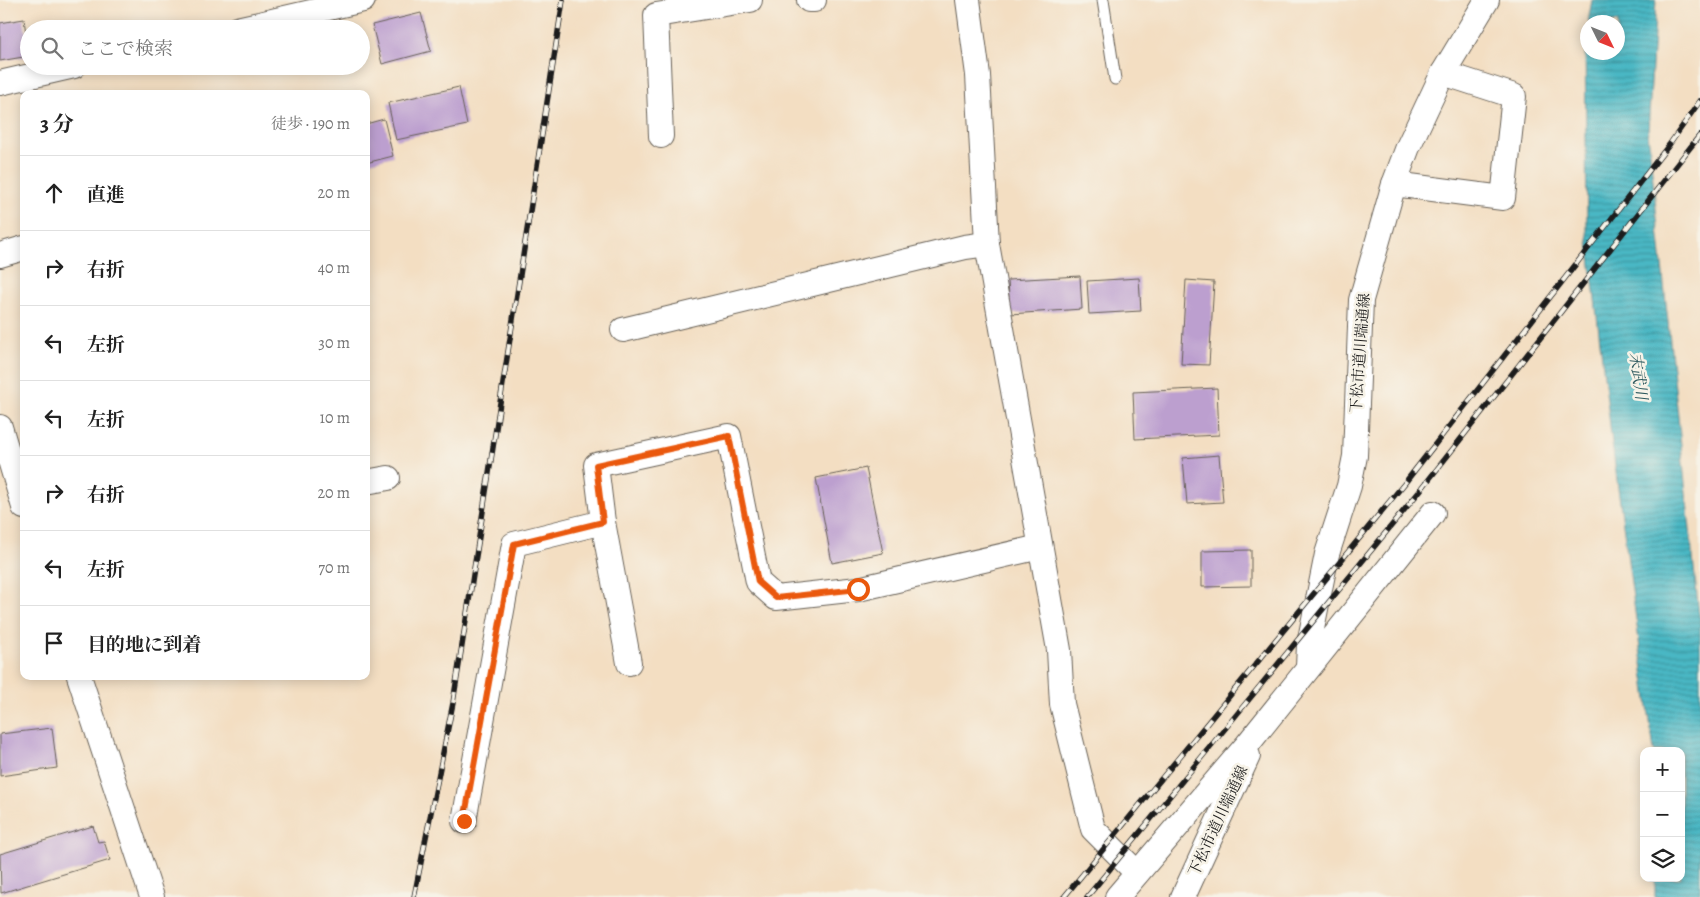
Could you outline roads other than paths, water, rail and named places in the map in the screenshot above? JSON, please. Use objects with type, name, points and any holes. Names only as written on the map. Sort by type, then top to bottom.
[{"type":"street","points":[[277,20],[363,0]]},
{"type":"street","points":[[661,136],[656,15],[750,0]]},
{"type":"street","points":[[809,0],[814,0]]},
{"type":"street","points":[[968,0],[978,75],[987,244],[1059,650],[1062,704],[1093,829],[1137,873]]},
{"type":"street","name":"下松市道川端通線","points":[[1308,667],[1309,644],[1327,554],[1349,486],[1355,456],[1361,300],[1394,184],[1408,147],[1443,73],[1487,0]]},
{"type":"street","points":[[1394,184],[1503,198],[1514,96],[1443,73]]},
{"type":"street","points":[[0,83],[35,75]]},
{"type":"street","points":[[623,330],[956,249],[987,244]]},
{"type":"street","points":[[0,255],[20,249]]},
{"type":"street","points":[[0,426],[20,494]]},
{"type":"street","points":[[629,664],[603,522],[596,465],[729,436],[758,582],[776,598],[858,589],[1040,547]]},
{"type":"street","points":[[1117,897],[1247,745],[1432,513]]},
{"type":"street","points":[[464,821],[514,544],[603,522]]},
{"type":"street","points":[[80,680],[152,897]]},
{"type":"street","name":"下松市道川端通線","points":[[1183,897],[1248,756],[1247,745]]},
{"type":"lane","points":[[1103,0],[1114,79]]},
{"type":"water","name":"末武川","points":[[1592,0],[1656,0],[1648,133],[1700,624],[1700,897],[1655,897],[1655,882],[1685,882],[1685,747],[1653,747],[1613,451],[1587,232],[1585,60],[1625,60],[1625,15],[1589,15]]},
{"type":"railway","points":[[414,897],[453,703],[563,0]]},
{"type":"railway","points":[[1064,897],[1404,484],[1669,145],[1700,101]]},
{"type":"railway","points":[[1087,897],[1419,492],[1700,135]]}]
